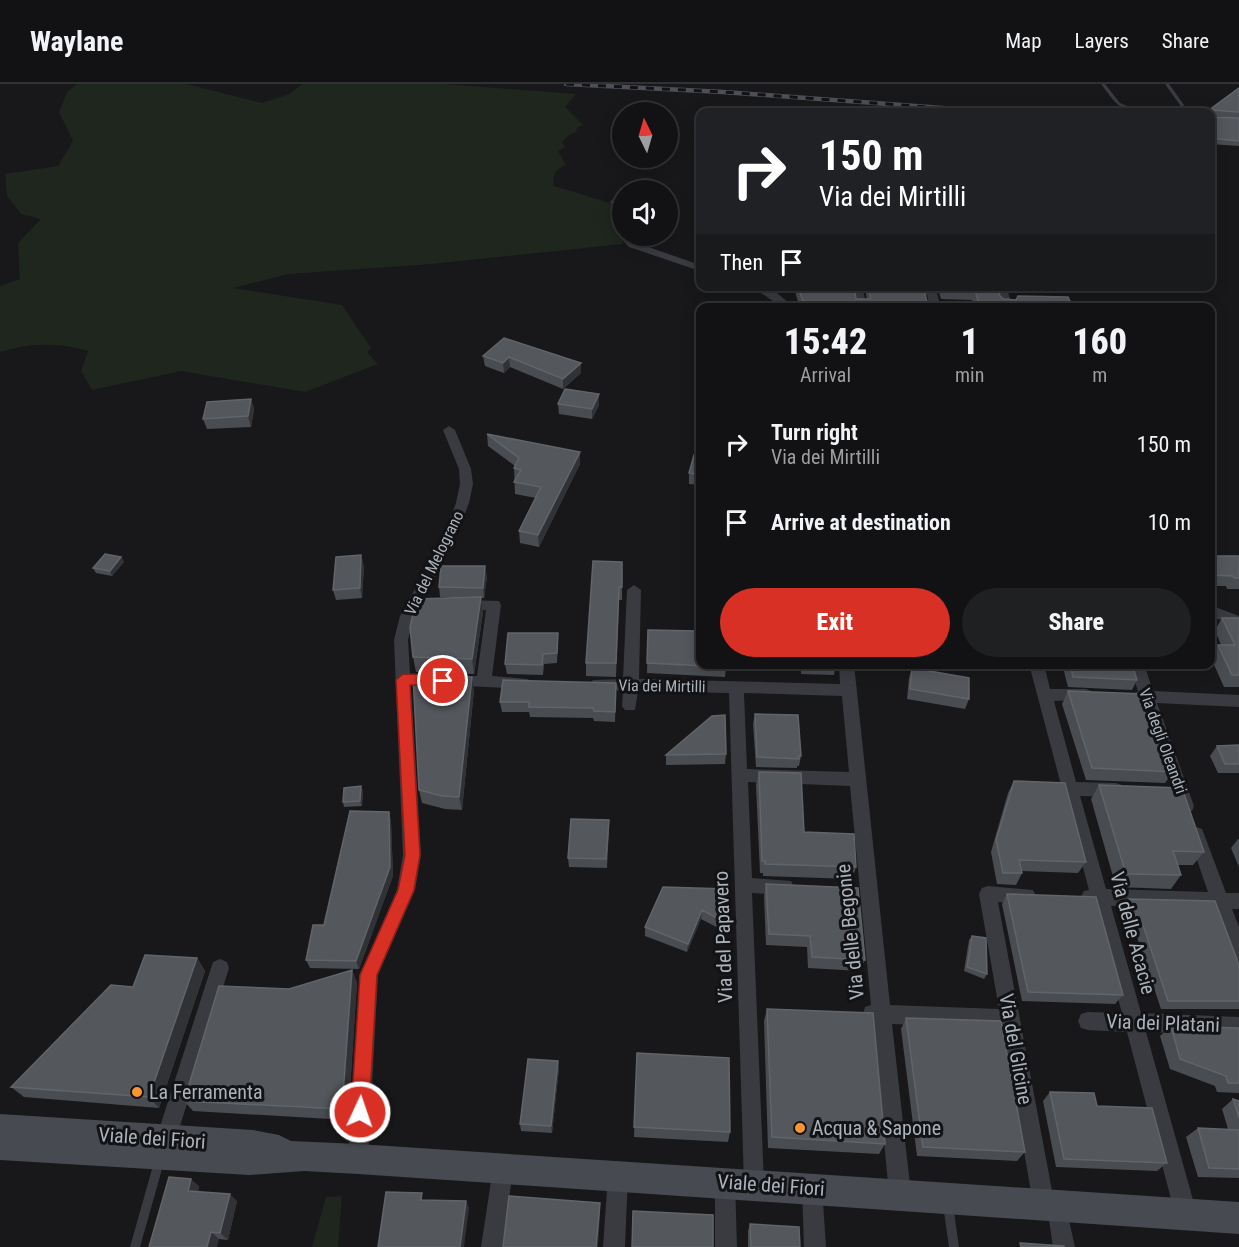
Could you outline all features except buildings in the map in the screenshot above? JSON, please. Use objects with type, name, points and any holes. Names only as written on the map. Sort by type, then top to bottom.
[{"type":"street","points":[[636,246],[696,267]]},
{"type":"street","points":[[768,291],[784,303]]},
{"type":"street","name":"Via del Melograno","points":[[357,1159],[369,975],[406,890],[412,855],[409,680],[401,640],[407,616],[458,518],[466,495],[466,469],[449,430]]},
{"type":"street","points":[[630,706],[634,590]]},
{"type":"street","points":[[413,604],[494,605],[484,682]]},
{"type":"street","points":[[1215,612],[1239,622]]},
{"type":"street","name":"Via delle Begonie","points":[[846,669],[900,1194]]},
{"type":"street","name":"Via delle Acacie","points":[[1037,669],[1186,1214]]},
{"type":"street","name":"Via degli Oleandri","points":[[1138,669],[1239,952]]},
{"type":"street","points":[[438,681],[540,683]]},
{"type":"street","name":"Via dei Mirtilli","points":[[586,684],[848,690]]},
{"type":"street","name":"Via del Papavero","points":[[726,1247],[740,1183],[748,1009],[736,688]]},
{"type":"street","points":[[1044,695],[1102,696]]},
{"type":"street","points":[[1125,696],[1239,701]]},
{"type":"street","points":[[740,775],[857,779]]},
{"type":"street","points":[[1070,789],[1137,791]]},
{"type":"street","points":[[1159,792],[1182,793]]},
{"type":"street","points":[[743,885],[800,887]]},
{"type":"street","points":[[846,889],[869,890]]},
{"type":"street","name":"Via del Glicine","points":[[1044,896],[988,894],[1010,1019],[1051,1205],[1064,1247]]},
{"type":"street","points":[[1077,897],[1239,901]]},
{"type":"street","points":[[163,1147],[220,968]]},
{"type":"street","points":[[748,1009],[770,1010]]},
{"type":"street","points":[[859,1013],[1010,1019]]},
{"type":"street","name":"Via dei Platani","points":[[1088,1021],[1239,1026]]},
{"type":"street","name":"Viale dei Fiori","points":[[0,1129],[163,1147],[249,1160],[304,1156],[357,1159],[1239,1218]]},
{"type":"street","name":"Viale dei Fiori","points":[[0,1145],[163,1147]]},
{"type":"street","points":[[492,1247],[503,1168]]},
{"type":"street","points":[[614,1247],[618,1175]]},
{"type":"street","points":[[812,1188],[815,1247]]},
{"type":"lane","points":[[1103,84],[1118,104],[1128,108]]},
{"type":"lane","points":[[1167,84],[1182,105],[1181,108]]},
{"type":"lane","points":[[135,1247],[163,1147]]},
{"type":"lane","points":[[947,1197],[954,1247]]},
{"type":"shaded area","points":[[77,84],[187,84],[262,103],[290,94],[302,84],[445,84],[576,94],[565,107],[583,125],[562,142],[565,147],[558,151],[566,165],[556,172],[554,186],[612,204],[612,245],[431,264],[289,274],[233,288],[342,305],[371,348],[367,352],[378,364],[305,392],[181,371],[92,390],[81,371],[88,351],[66,346],[44,345],[0,352],[0,286],[20,279],[18,243],[41,219],[21,214],[7,196],[5,174],[58,166],[73,141],[59,112],[67,92]]},
{"type":"shaded area","points":[[342,1196],[338,1247],[312,1247],[326,1197]]},
{"type":"railway","points":[[566,84],[723,92],[942,108]]},
{"type":"place","name":"La Ferramenta","points":[[137,1092]]},
{"type":"place","name":"Acqua & Sapone","points":[[800,1128]]},
{"type":"route","points":[[360,1112],[369,975],[377,952],[406,890],[412,855],[403,680],[443,681]]}]
